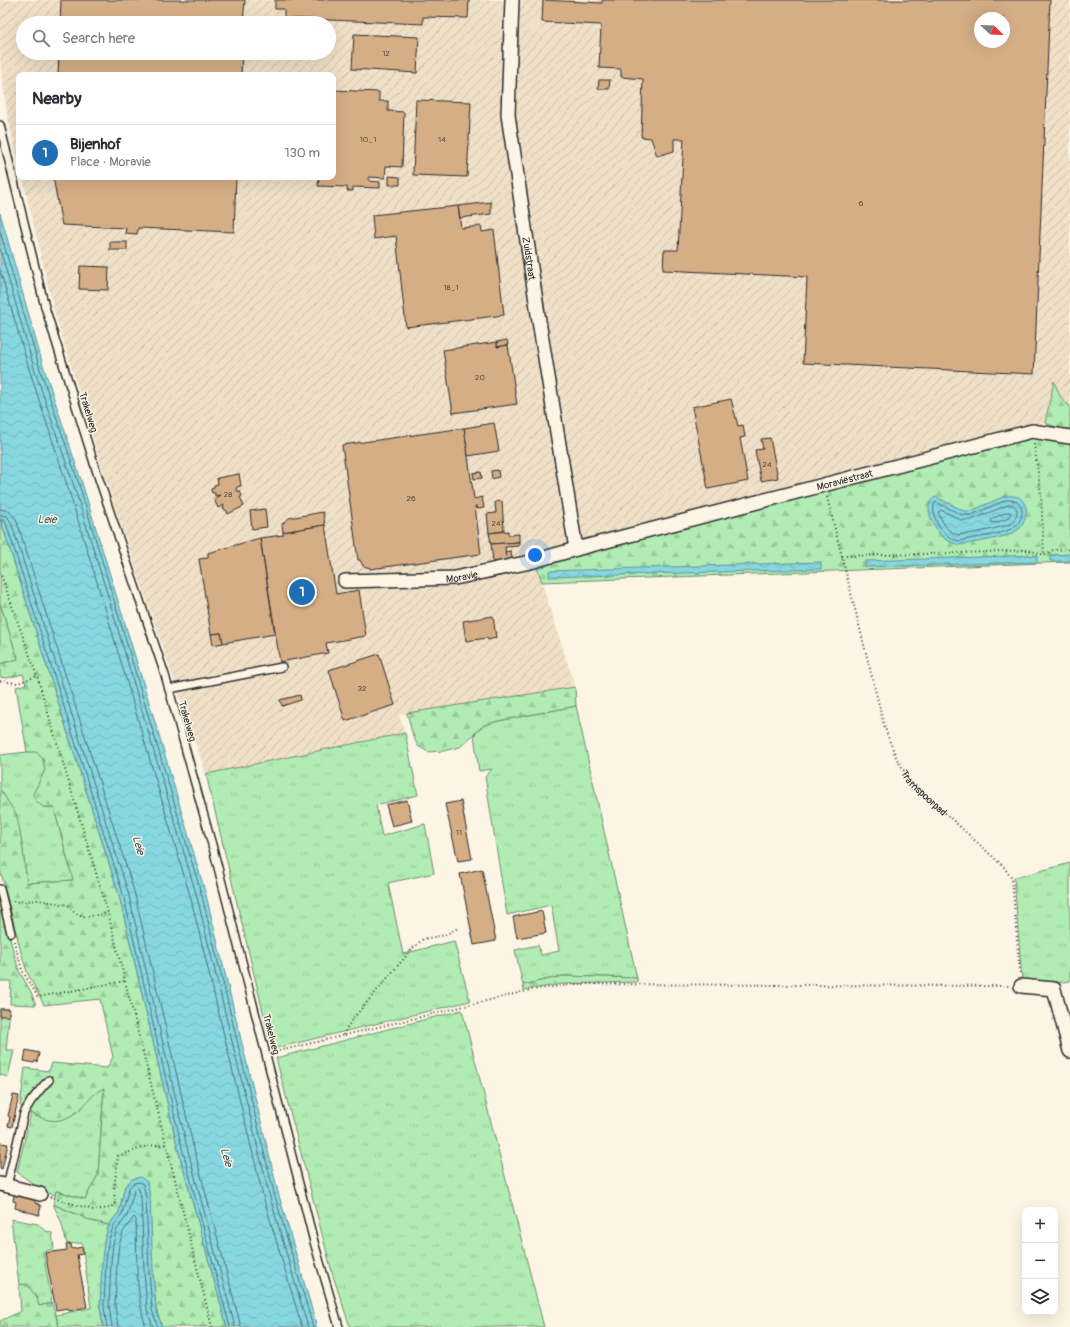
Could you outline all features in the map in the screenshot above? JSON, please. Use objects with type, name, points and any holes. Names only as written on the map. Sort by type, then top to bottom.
[{"type":"street","name":"Zuidstraat","points":[[512,0],[508,115],[576,549]]},
{"type":"street","name":"Moraviëstraat","points":[[619,538],[1032,431],[1070,437]]},
{"type":"street","name":"Moravie","points":[[345,581],[455,578],[530,562],[619,538]]},
{"type":"street","points":[[1021,986],[1054,989],[1070,1051]]},
{"type":"street","points":[[3,1185],[40,1194]]},
{"type":"lane","name":"Trakelweg","points":[[0,125],[45,307],[98,476],[168,689],[214,852],[314,1242],[339,1327]]},
{"type":"lane","points":[[168,689],[282,667]]},
{"type":"lane","points":[[1,892],[11,933]]},
{"type":"lane","points":[[3,1185],[24,1113],[31,1101],[49,1080]]},
{"type":"path","points":[[1032,431],[1041,494],[1044,555]]},
{"type":"path","name":"Tramspoorpad","points":[[824,484],[884,725],[890,742],[897,759],[910,781],[1004,867],[1012,879],[1021,986]]},
{"type":"path","points":[[842,556],[1028,550],[1044,555],[1053,550],[1070,549]]},
{"type":"path","points":[[0,572],[37,676],[108,913],[212,1327]]},
{"type":"path","points":[[0,681],[18,683],[37,676]]},
{"type":"path","points":[[1,892],[16,902],[38,900],[68,904],[75,913],[85,917],[108,913]]},
{"type":"path","points":[[343,1035],[351,1021],[412,949],[423,939],[445,935],[458,928]]},
{"type":"path","points":[[11,933],[22,970],[38,997],[125,981]]},
{"type":"path","points":[[266,1054],[531,990],[576,984],[1003,986]]},
{"type":"path","points":[[40,1194],[94,1210],[110,1208],[115,1203],[114,1189],[118,1156],[147,1146],[166,1144]]},
{"type":"shaded area","points":[[0,0],[1070,0],[1070,406],[1066,404],[1061,397],[1054,381],[1045,423],[915,455],[533,554],[575,687],[399,715],[405,733],[206,774],[107,484],[53,307],[23,180],[336,180],[336,72],[16,72],[16,152],[7,114],[0,59]]},
{"type":"green space","points":[[1054,381],[1058,392],[1064,401],[1070,406],[1070,432],[1045,423]]},
{"type":"green space","points":[[1029,435],[1070,441],[1070,562],[542,582],[537,567],[818,490]]},
{"type":"green space","points":[[0,518],[119,895],[178,1149],[227,1327],[162,1327],[156,1309],[153,1270],[125,1186],[119,1212],[109,1225],[92,1221],[53,1204],[56,1191],[85,1199],[98,1175],[104,1088],[96,1093],[71,1116],[56,1121],[42,1118],[20,1106],[25,1068],[49,1071],[52,1063],[107,1068],[113,1057],[100,999],[44,1005],[27,972],[0,869],[0,791],[17,816],[27,883],[73,880],[54,808],[43,807],[35,800],[33,794],[45,770],[43,759],[36,752],[27,752],[16,687],[26,684],[23,674],[7,678],[0,677],[0,664],[18,659],[0,603]]},
{"type":"green space","points":[[0,603],[18,659],[0,664]]},
{"type":"green space","points":[[575,687],[576,706],[484,725],[460,747],[443,751],[428,752],[418,746],[413,736],[407,713]]},
{"type":"green space","points":[[576,706],[637,978],[563,976],[523,985],[515,950],[538,945],[541,955],[559,951],[551,905],[507,915],[485,777],[492,769],[479,771],[474,735],[484,725],[498,721]]},
{"type":"green space","points":[[405,733],[418,795],[376,805],[382,836],[425,824],[434,873],[388,883],[403,954],[454,941],[470,1001],[272,1049],[206,774]]},
{"type":"green space","points":[[36,751],[43,759],[45,770],[38,785],[54,808],[73,880],[27,883],[22,843],[2,792],[0,791],[0,755]]},
{"type":"green space","points":[[1070,863],[1070,981],[1056,983],[1022,982],[1014,878]]},
{"type":"green space","points":[[0,903],[19,971],[31,992],[36,1005],[10,1004],[11,981],[0,981]]},
{"type":"green space","points":[[563,976],[637,978],[637,982],[563,984],[524,990],[523,985]]},
{"type":"green space","points":[[0,1009],[10,1009],[6,1050],[14,1050],[8,1077],[0,1075]]},
{"type":"green space","points":[[462,1010],[544,1327],[350,1327],[333,1276],[276,1058]]},
{"type":"green space","points":[[104,1088],[98,1175],[85,1199],[56,1191],[55,1195],[31,1188],[32,1183],[17,1172],[31,1113],[37,1117],[78,1110],[95,1092]]},
{"type":"green space","points":[[53,1204],[92,1221],[109,1225],[104,1242],[100,1307],[103,1327],[59,1327],[56,1315],[91,1308],[82,1243],[67,1244],[61,1221]]},
{"type":"green space","points":[[11,1219],[38,1224],[46,1231],[52,1233],[54,1249],[43,1252],[52,1303],[39,1306],[27,1285],[19,1285]]},
{"type":"green space","points":[[27,1284],[37,1298],[39,1306],[52,1303],[59,1327],[0,1327],[0,1321],[21,1311],[19,1285]]},
{"type":"water","name":"Leie","points":[[0,213],[43,365],[82,483],[206,895],[278,1192],[317,1327],[227,1327],[178,1149],[119,895],[0,518]]},
{"type":"water","points":[[1005,496],[1016,496],[1021,499],[1026,507],[1026,514],[1019,529],[999,538],[959,545],[949,541],[940,534],[933,524],[929,511],[931,500],[936,497],[964,511],[971,511]]},
{"type":"water","points":[[1070,554],[1070,561],[1050,561],[1050,555]]},
{"type":"water","points":[[1037,555],[1037,562],[865,567],[865,561]]},
{"type":"water","points":[[821,562],[821,569],[549,577],[549,571]]},
{"type":"water","points":[[141,1177],[147,1182],[150,1196],[156,1309],[162,1327],[103,1327],[100,1307],[104,1242],[109,1225],[119,1212],[125,1186],[132,1179]]},
{"type":"building","points":[[61,0],[245,0],[244,16],[60,16]]},
{"type":"building","points":[[275,0],[469,0],[468,18],[423,17],[423,24],[336,20],[336,16],[284,16],[284,9],[275,9]]},
{"type":"building","points":[[543,0],[602,3],[602,0],[1050,0],[1034,374],[803,363],[807,277],[663,270],[664,250],[678,250],[684,139],[674,139],[674,151],[657,156],[651,138],[641,137],[643,79],[621,77],[621,69],[599,68],[601,25],[542,22]]},
{"type":"building","points":[[354,34],[419,37],[417,73],[352,69]]},
{"type":"building","points":[[59,60],[242,60],[241,72],[58,72]]},
{"type":"building","points":[[599,80],[610,80],[609,89],[598,89]]},
{"type":"building","points":[[336,90],[379,92],[379,101],[388,101],[388,111],[404,112],[402,167],[386,166],[385,178],[369,177],[369,181],[380,182],[380,188],[353,187],[353,191],[347,191],[347,187],[318,186],[319,180],[336,180]]},
{"type":"building","points":[[416,100],[471,102],[467,177],[413,175]]},
{"type":"building","points":[[389,176],[400,177],[400,185],[389,185]]},
{"type":"building","points":[[54,180],[236,180],[234,232],[138,228],[137,234],[125,233],[126,228],[62,225]]},
{"type":"building","points":[[491,202],[491,214],[460,218],[458,206]]},
{"type":"building","points":[[458,206],[461,228],[481,226],[482,232],[494,230],[504,315],[406,327],[396,236],[374,239],[372,215]]},
{"type":"building","points":[[110,242],[127,242],[127,250],[110,250]]},
{"type":"building","points":[[80,266],[109,267],[108,290],[79,289]]},
{"type":"building","points":[[507,340],[508,345],[497,347],[497,342]]},
{"type":"building","points":[[497,342],[497,347],[508,345],[517,404],[453,413],[443,350]]},
{"type":"building","points":[[731,399],[738,426],[743,425],[745,437],[740,438],[748,481],[708,489],[692,407]]},
{"type":"building","points":[[494,423],[499,451],[468,456],[464,428]]},
{"type":"building","points":[[464,428],[474,499],[482,497],[484,508],[477,509],[477,506],[475,506],[481,554],[370,569],[363,566],[360,560],[358,560],[342,445]]},
{"type":"building","points":[[770,438],[778,478],[761,481],[755,450],[763,449],[761,439]]},
{"type":"building","points":[[498,470],[499,477],[492,479],[491,471]]},
{"type":"building","points":[[481,472],[482,478],[474,479],[473,473]]},
{"type":"building","points":[[239,474],[241,486],[237,487],[236,491],[240,491],[242,496],[240,497],[244,506],[228,514],[227,511],[223,509],[224,505],[218,508],[214,499],[220,495],[215,496],[215,493],[212,493],[211,489],[214,485],[218,484],[217,478]]},
{"type":"building","points":[[502,501],[504,531],[489,533],[487,514],[496,513],[495,502]]},
{"type":"building","points":[[265,509],[267,527],[252,529],[250,511]]},
{"type":"building","points":[[323,512],[325,525],[283,532],[282,524],[289,518]]},
{"type":"building","points":[[325,525],[336,594],[359,590],[366,636],[326,643],[328,653],[280,662],[260,538],[283,535],[283,532]]},
{"type":"building","points":[[508,531],[508,535],[519,534],[519,542],[491,544],[489,533]]},
{"type":"building","points":[[260,538],[275,634],[223,643],[221,633],[211,634],[199,559],[208,558],[208,553]]},
{"type":"building","points":[[519,542],[519,546],[505,547],[507,560],[493,562],[491,544]]},
{"type":"building","points":[[511,551],[512,560],[507,560],[505,552]]},
{"type":"building","points":[[493,616],[496,638],[466,641],[463,621]]},
{"type":"building","points":[[221,633],[223,643],[213,645],[211,634]]},
{"type":"building","points":[[379,654],[395,705],[345,721],[329,670]]},
{"type":"building","points":[[300,695],[301,700],[282,706],[280,700]]},
{"type":"building","points":[[407,800],[412,821],[392,826],[386,805]]},
{"type":"building","points":[[461,801],[472,859],[458,861],[445,804]]},
{"type":"building","points":[[482,869],[496,941],[474,945],[460,874]]},
{"type":"building","points":[[542,911],[546,933],[517,938],[513,917]]},
{"type":"building","points":[[0,1009],[9,1009],[9,1016],[0,1016]]},
{"type":"building","points":[[26,1050],[39,1053],[37,1062],[35,1061],[34,1063],[24,1061]]},
{"type":"building","points":[[13,1095],[19,1096],[12,1127],[8,1126],[10,1117],[8,1116]]},
{"type":"building","points":[[0,1143],[8,1144],[2,1169],[0,1168]]},
{"type":"building","points":[[14,1195],[35,1200],[35,1203],[41,1206],[39,1215],[15,1208],[16,1202],[13,1201]]},
{"type":"building","points":[[71,1244],[72,1249],[82,1247],[83,1254],[77,1255],[87,1307],[69,1311],[68,1308],[56,1310],[45,1253],[67,1250],[66,1245]]},
{"type":"place","name":"Bijenhof","points":[[302,592]]}]
